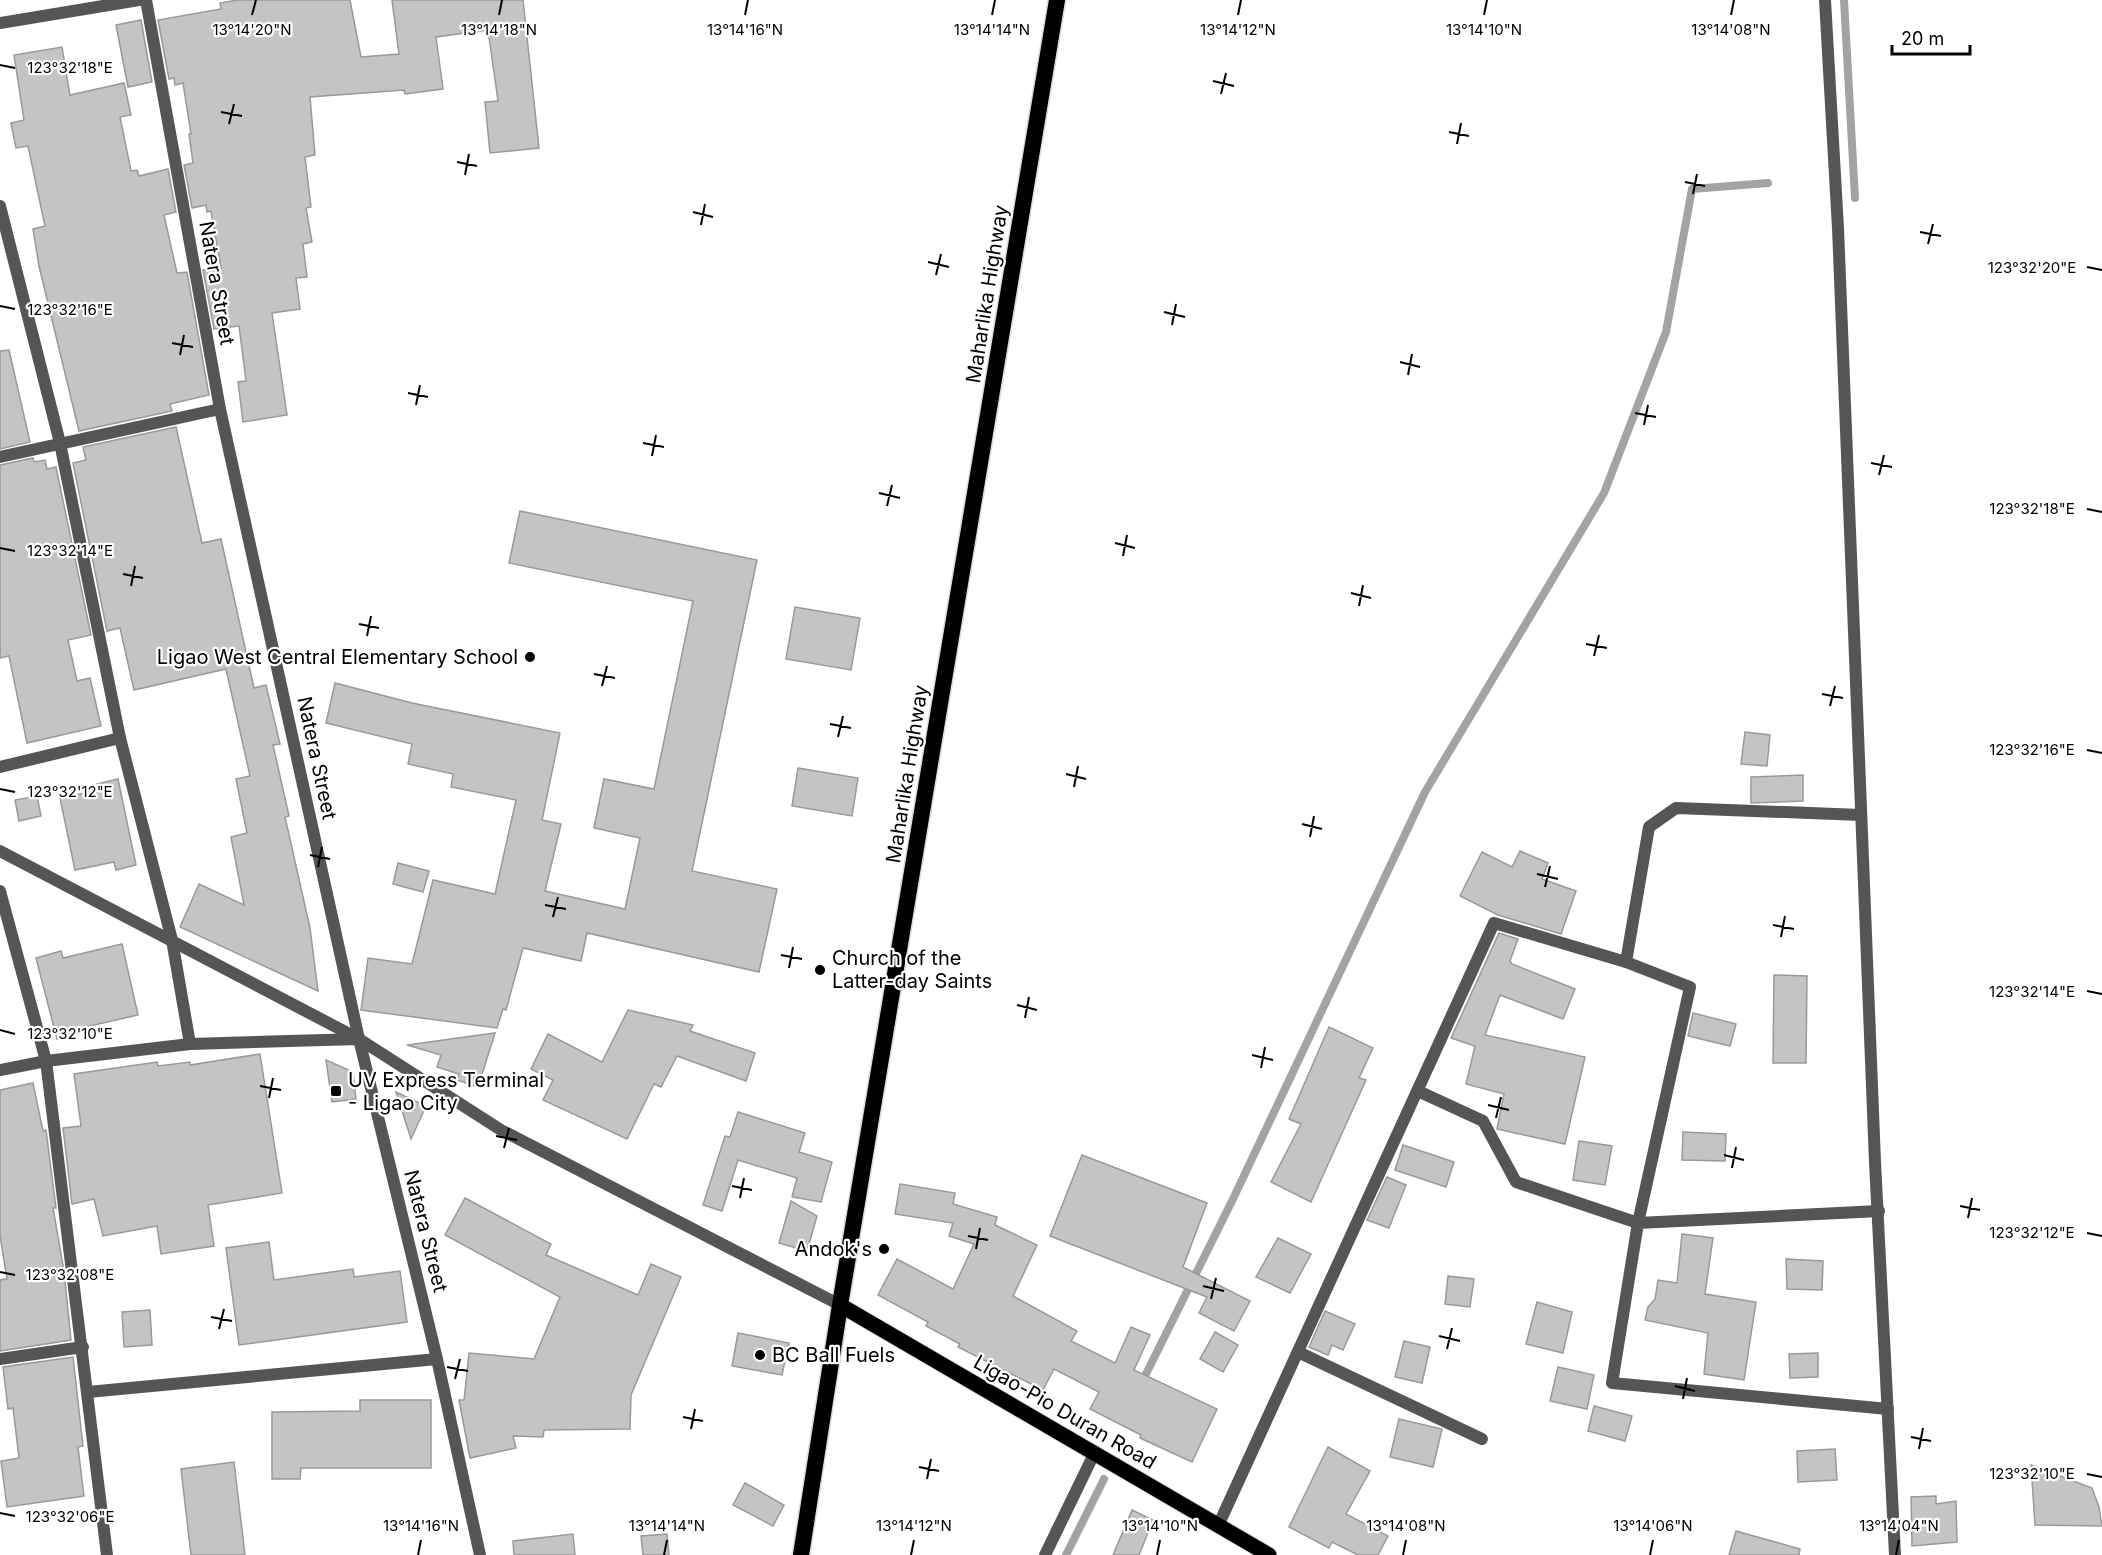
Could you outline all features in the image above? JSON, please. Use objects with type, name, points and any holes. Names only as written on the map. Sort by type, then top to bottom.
[{"type":"highway","name":"Maharlika Highway","points":[[801,1555],[840,1305],[1057,0]]},
{"type":"main road","name":"Ligao-Pio Duran Road","points":[[840,1305],[1269,1555]]},
{"type":"street","points":[[0,23],[139,0]]},
{"type":"street","name":"Natera Street","points":[[146,0],[220,409],[359,1039],[437,1359],[480,1555]]},
{"type":"street","points":[[1825,0],[1839,251],[1861,815],[1895,1555]]},
{"type":"street","points":[[0,206],[60,443],[120,738],[172,940],[190,1044]]},
{"type":"street","points":[[0,457],[220,409]]},
{"type":"street","points":[[0,767],[120,738]]},
{"type":"street","points":[[1626,962],[1649,827],[1676,808],[1861,815]]},
{"type":"street","points":[[0,851],[359,1039],[501,1130],[840,1305]]},
{"type":"street","points":[[0,891],[46,1061],[107,1555]]},
{"type":"street","points":[[1218,1526],[1494,923],[1626,962],[1690,987],[1638,1223],[1612,1383],[1888,1409]]},
{"type":"street","points":[[0,1070],[46,1061],[190,1044],[359,1039]]},
{"type":"street","points":[[1418,1091],[1483,1121],[1516,1182],[1638,1223],[1879,1211]]},
{"type":"street","points":[[0,1359],[83,1347]]},
{"type":"street","points":[[1298,1352],[1482,1439]]},
{"type":"street","points":[[88,1392],[437,1359]]},
{"type":"street","points":[[1045,1555],[1094,1454]]},
{"type":"building","points":[[238,0],[350,0],[361,57],[399,54],[392,0],[523,0],[539,148],[490,153],[485,102],[498,101],[488,30],[436,37],[443,89],[405,94],[404,90],[310,97],[315,155],[305,157],[311,207],[306,208],[312,242],[303,244],[307,277],[296,278],[300,309],[272,313],[287,415],[243,422],[238,382],[246,381],[239,326],[214,329],[203,270],[221,268],[211,211],[207,212],[206,205],[192,208],[184,165],[193,163],[183,83],[175,85],[174,78],[169,79],[158,20],[221,9],[220,3]]},
{"type":"building","points":[[141,20],[152,82],[128,87],[116,25]]},
{"type":"building","points":[[62,47],[70,95],[124,83],[131,115],[120,117],[131,171],[137,170],[139,176],[168,169],[176,212],[164,215],[177,273],[187,272],[209,395],[170,404],[172,411],[79,431],[39,266],[33,229],[45,226],[28,146],[16,148],[11,123],[24,120],[14,55]]},
{"type":"building","points":[[9,350],[30,442],[0,449],[0,351]]},
{"type":"building","points":[[176,427],[202,543],[221,539],[254,688],[266,685],[280,744],[273,745],[289,816],[285,817],[310,928],[318,991],[180,927],[199,884],[244,905],[231,837],[247,833],[236,779],[250,776],[226,669],[134,690],[120,628],[107,631],[73,463],[86,460],[83,447]]},
{"type":"building","points":[[33,458],[34,462],[45,460],[47,469],[56,467],[91,635],[68,640],[77,681],[90,678],[101,726],[27,743],[9,656],[0,658],[0,465]]},
{"type":"building","points":[[520,511],[757,560],[692,871],[777,889],[759,972],[587,933],[581,961],[523,948],[506,1010],[503,1009],[497,1028],[361,1010],[368,958],[412,964],[433,880],[495,894],[516,800],[451,787],[453,774],[408,764],[412,744],[326,723],[335,683],[412,703],[560,733],[542,820],[561,824],[545,891],[625,909],[640,838],[594,828],[604,779],[654,789],[693,601],[509,563]]},
{"type":"building","points":[[795,607],[860,618],[851,670],[786,659]]},
{"type":"building","points":[[1745,732],[1770,735],[1767,766],[1741,764]]},
{"type":"building","points":[[798,768],[858,778],[852,816],[792,806]]},
{"type":"building","points":[[1803,775],[1803,801],[1751,803],[1751,777]]},
{"type":"building","points":[[118,779],[136,865],[116,870],[114,862],[75,870],[60,798],[99,790],[97,784]]},
{"type":"building","points":[[37,796],[41,816],[19,821],[15,800]]},
{"type":"building","points":[[1520,851],[1548,863],[1542,879],[1576,891],[1561,934],[1498,915],[1460,896],[1482,852],[1512,867]]},
{"type":"building","points":[[398,863],[429,871],[423,892],[393,884]]},
{"type":"building","points":[[1499,933],[1518,939],[1510,961],[1512,964],[1575,989],[1563,1019],[1500,995],[1485,1035],[1585,1057],[1565,1144],[1497,1129],[1504,1094],[1466,1084],[1475,1046],[1451,1038]]},
{"type":"building","points":[[122,944],[138,1015],[81,1028],[82,1032],[57,1039],[36,958],[61,951],[63,958]]},
{"type":"building","points":[[1774,975],[1807,976],[1806,1063],[1773,1063]]},
{"type":"building","points":[[628,1010],[693,1025],[690,1031],[755,1053],[746,1081],[677,1056],[661,1087],[654,1084],[627,1139],[543,1100],[553,1080],[531,1069],[548,1034],[602,1062]]},
{"type":"building","points":[[1693,1013],[1736,1024],[1730,1046],[1688,1036]]},
{"type":"building","points":[[1329,1027],[1373,1048],[1359,1078],[1366,1080],[1311,1202],[1271,1182],[1301,1124],[1289,1119]]},
{"type":"building","points":[[495,1033],[478,1087],[457,1080],[459,1074],[437,1067],[441,1055],[407,1045]]},
{"type":"building","points":[[260,1054],[282,1193],[208,1205],[214,1246],[161,1254],[157,1226],[103,1236],[94,1199],[72,1204],[63,1128],[81,1126],[74,1074],[157,1062],[158,1066],[190,1062],[190,1065]]},
{"type":"building","points":[[326,1060],[353,1072],[356,1099],[332,1102]]},
{"type":"building","points":[[33,1083],[43,1131],[46,1130],[56,1208],[53,1208],[64,1271],[71,1340],[0,1351],[0,1280],[7,1279],[0,1236],[0,1090]]},
{"type":"building","points":[[396,1092],[426,1106],[411,1139]]},
{"type":"building","points":[[738,1112],[805,1133],[799,1152],[832,1162],[821,1202],[792,1197],[797,1178],[738,1160],[722,1211],[703,1205],[725,1136],[730,1137]]},
{"type":"building","points":[[1683,1132],[1726,1134],[1725,1161],[1682,1160]]},
{"type":"building","points":[[1579,1141],[1612,1146],[1605,1185],[1573,1180]]},
{"type":"building","points":[[1403,1145],[1454,1162],[1446,1187],[1395,1170]]},
{"type":"building","points":[[1082,1155],[1207,1203],[1183,1267],[1250,1301],[1234,1331],[1199,1313],[1207,1297],[1050,1236]]},
{"type":"building","points":[[1387,1177],[1406,1185],[1389,1228],[1367,1220]]},
{"type":"building","points":[[900,1184],[955,1193],[953,1204],[997,1217],[995,1225],[1037,1245],[1013,1296],[1077,1331],[1071,1341],[1115,1363],[1131,1327],[1150,1335],[1134,1370],[1217,1409],[1192,1462],[1140,1438],[1141,1435],[1090,1409],[1099,1392],[1054,1369],[1043,1390],[958,1347],[960,1344],[926,1326],[928,1322],[878,1295],[897,1259],[953,1289],[974,1244],[949,1236],[953,1223],[895,1214]]},
{"type":"building","points":[[465,1198],[551,1244],[546,1255],[638,1295],[651,1264],[681,1277],[631,1395],[630,1429],[544,1430],[543,1437],[513,1436],[516,1448],[470,1458],[459,1400],[464,1400],[469,1353],[534,1359],[560,1297],[445,1235]]},
{"type":"building","points":[[791,1201],[817,1216],[807,1251],[779,1243]]},
{"type":"building","points":[[1682,1234],[1713,1238],[1705,1294],[1756,1302],[1744,1380],[1704,1374],[1708,1333],[1645,1320],[1648,1307],[1655,1299],[1658,1280],[1677,1283]]},
{"type":"building","points":[[1278,1238],[1311,1254],[1290,1293],[1256,1277]]},
{"type":"building","points":[[269,1242],[274,1280],[353,1269],[354,1277],[400,1271],[407,1322],[239,1345],[226,1248]]},
{"type":"building","points":[[1786,1259],[1823,1261],[1822,1290],[1787,1289]]},
{"type":"building","points":[[1448,1276],[1474,1279],[1470,1307],[1445,1304]]},
{"type":"building","points":[[1537,1302],[1572,1312],[1563,1353],[1526,1344]]},
{"type":"building","points":[[150,1310],[152,1345],[124,1347],[122,1312]]},
{"type":"building","points":[[1325,1311],[1355,1324],[1343,1350],[1332,1345],[1328,1355],[1309,1347]]},
{"type":"building","points":[[1215,1332],[1238,1345],[1223,1372],[1200,1359]]},
{"type":"building","points":[[738,1333],[789,1343],[782,1375],[732,1366]]},
{"type":"building","points":[[1404,1341],[1430,1347],[1422,1383],[1395,1377]]},
{"type":"building","points":[[1818,1353],[1818,1377],[1790,1378],[1789,1354]]},
{"type":"building","points":[[73,1357],[83,1446],[78,1447],[84,1496],[7,1507],[1,1461],[19,1458],[13,1408],[8,1409],[3,1367]]},
{"type":"building","points":[[1558,1367],[1594,1375],[1587,1409],[1550,1401]]},
{"type":"building","points":[[360,1400],[431,1400],[431,1468],[301,1468],[300,1479],[272,1479],[272,1412],[360,1411]]},
{"type":"building","points":[[1594,1406],[1632,1416],[1625,1441],[1588,1431]]},
{"type":"building","points":[[1399,1419],[1442,1429],[1433,1467],[1390,1457]]},
{"type":"building","points":[[1328,1447],[1370,1471],[1346,1514],[1388,1536],[1378,1555],[1358,1555],[1332,1542],[1329,1548],[1289,1527]]},
{"type":"building","points":[[1835,1449],[1837,1480],[1798,1482],[1797,1451]]},
{"type":"building","points":[[234,1462],[245,1555],[191,1555],[181,1469]]},
{"type":"building","points":[[2031,1465],[2092,1488],[2099,1507],[2102,1526],[2035,1525]]},
{"type":"building","points":[[745,1483],[784,1505],[773,1526],[733,1505]]},
{"type":"building","points":[[1936,1496],[1936,1504],[1956,1501],[1957,1542],[1912,1546],[1911,1497]]},
{"type":"building","points":[[1132,1510],[1153,1520],[1139,1555],[1113,1555]]},
{"type":"building","points":[[1736,1531],[1800,1549],[1799,1555],[1729,1555]]},
{"type":"building","points":[[573,1534],[575,1555],[514,1555],[513,1541]]},
{"type":"building","points":[[667,1534],[669,1555],[643,1555],[641,1536]]},
{"type":"waterway","points":[[1844,0],[1855,198]]},
{"type":"waterway","points":[[1141,1384],[1233,1199],[1425,792],[1604,493],[1666,332],[1692,189],[1768,183]]},
{"type":"waterway","points":[[1066,1555],[1104,1479]]},
{"type":"place","name":"Ligao West Central Elementary School","points":[[530,657]]},
{"type":"place","name":"Church of the Latter-day Saints","points":[[820,970]]},
{"type":"place","name":"UV Express Terminal - Ligao City","points":[[336,1091]]},
{"type":"place","name":"Andok's","points":[[884,1249]]},
{"type":"place","name":"BC Ball Fuels","points":[[760,1355]]}]
